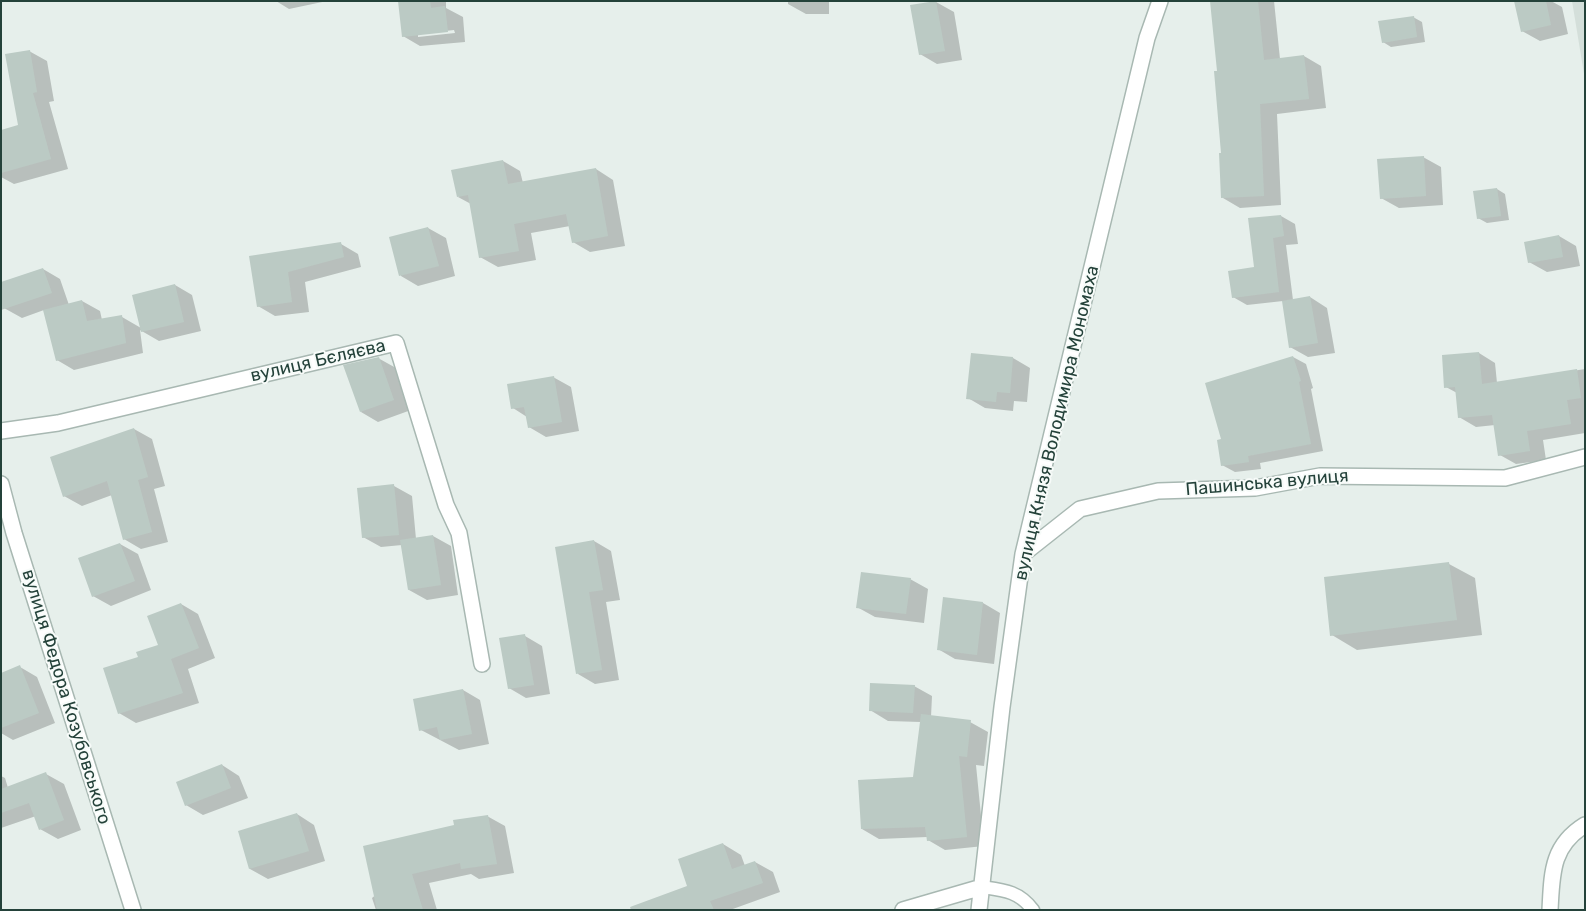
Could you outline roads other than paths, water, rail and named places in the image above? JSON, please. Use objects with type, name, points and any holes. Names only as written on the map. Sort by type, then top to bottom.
[{"type":"street","name":"вулиця Князя Володимира Мономаха","points":[[979,910],[1002,707],[1023,554],[1147,38],[1160,1]]},
{"type":"street","name":"вулиця Бєляєва","points":[[1,431],[58,424],[396,343],[446,505],[459,533],[482,664]]},
{"type":"street","name":"Пашинська вулиця","points":[[1023,554],[1080,509],[1158,491],[1255,488],[1320,476],[1505,478],[1585,457]]},
{"type":"street","name":"вулиця Федора Козубовського","points":[[1,484],[17,543],[133,910]]},
{"type":"street","points":[[1550,910],[1552,871],[1559,851],[1571,833],[1585,824]]},
{"type":"street","points":[[903,910],[982,887]]},
{"type":"lane","points":[[982,887],[1007,890],[1018,894],[1033,910]]}]
